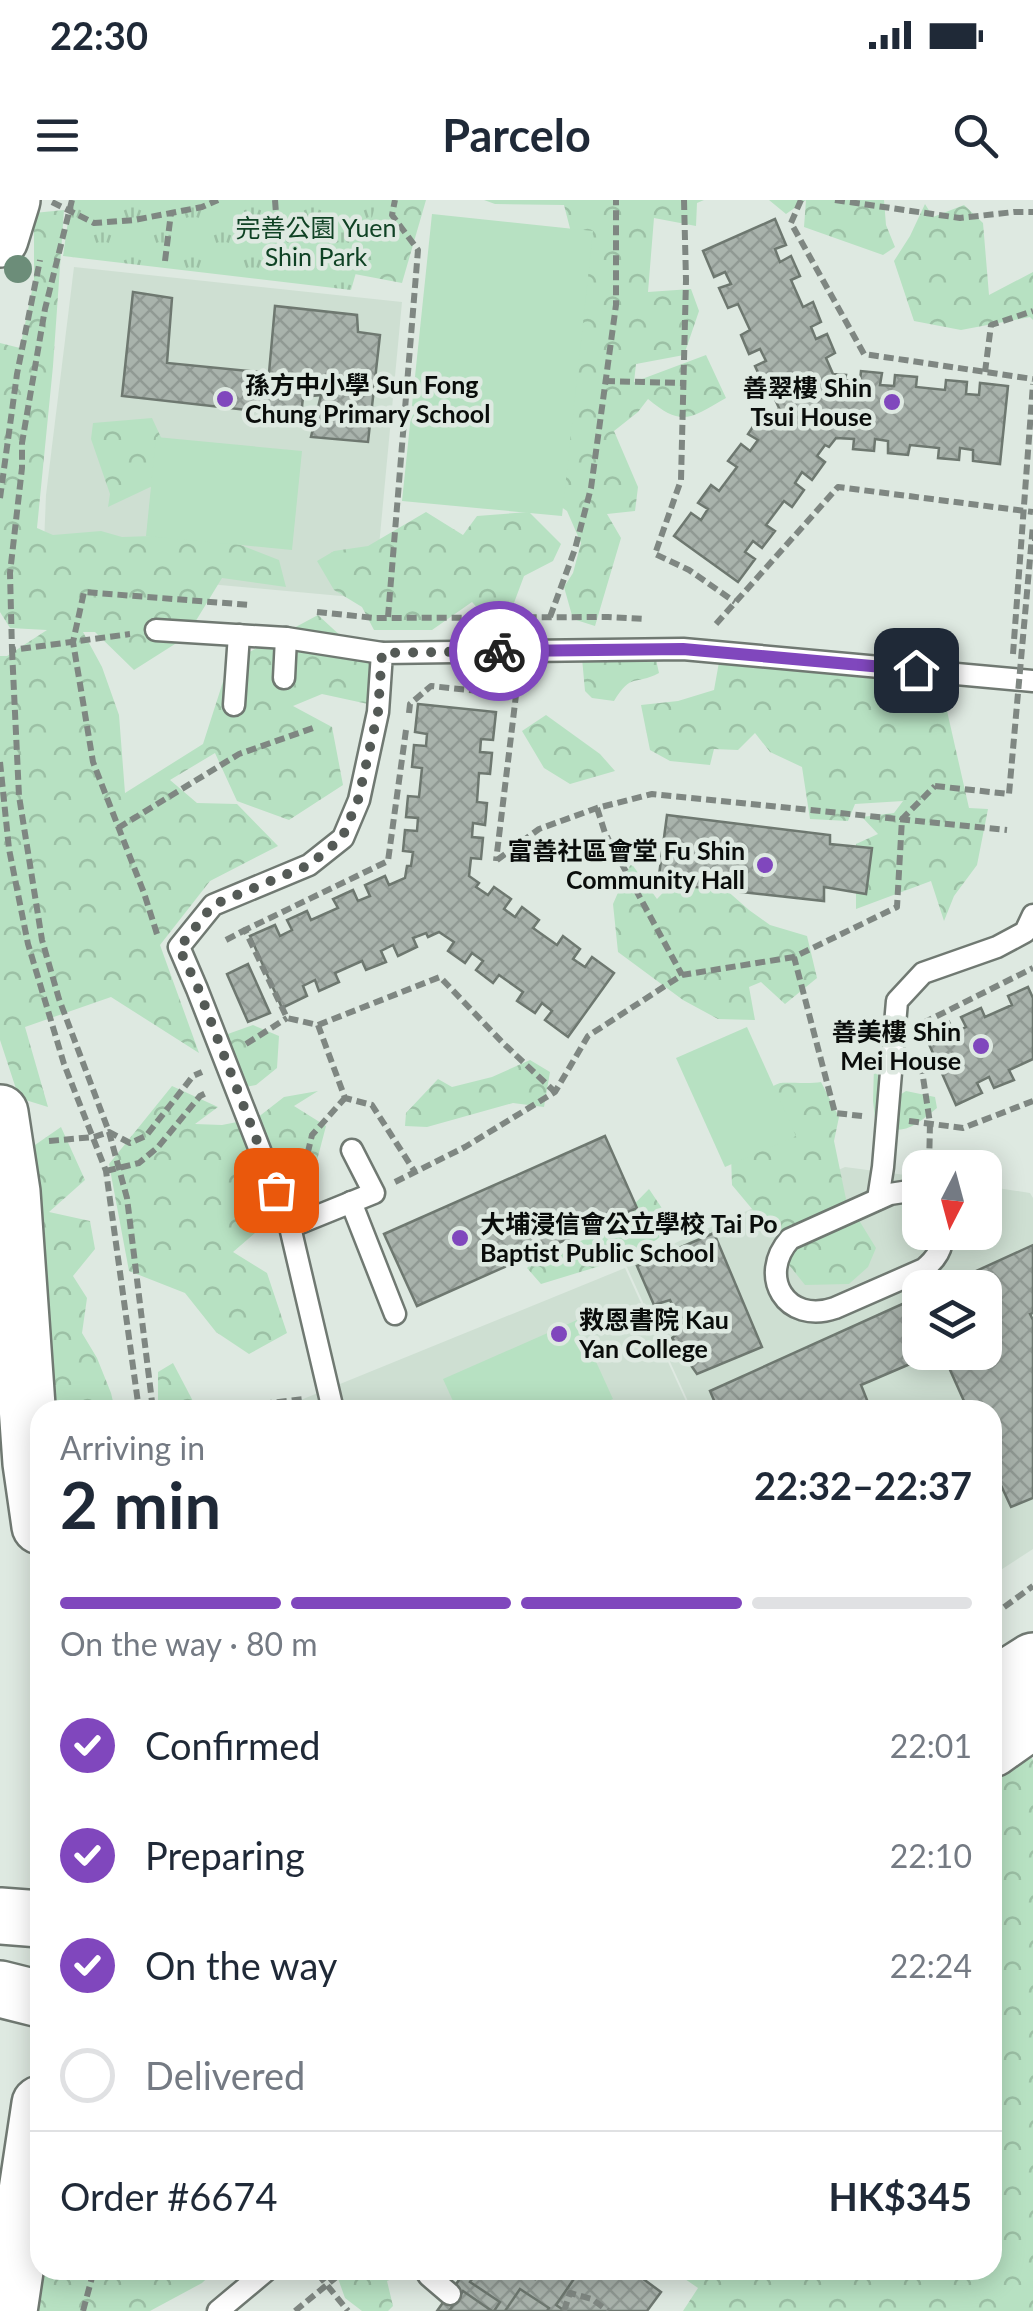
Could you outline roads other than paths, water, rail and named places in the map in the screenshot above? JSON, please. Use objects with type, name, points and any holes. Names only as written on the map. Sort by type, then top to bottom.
[{"type":"main road","points":[[22,242],[42,204]]},
{"type":"main road","points":[[0,1113],[12,1192],[30,1464]]},
{"type":"main road","points":[[1002,1681],[1033,1661]]},
{"type":"main road","points":[[1002,1742],[1033,1720]]},
{"type":"main road","points":[[0,1916],[30,1918]]},
{"type":"main road","points":[[0,1989],[30,1996]]},
{"type":"main road","points":[[9,2311],[30,2171]]},
{"type":"lane","points":[[156,630],[286,638],[382,653],[683,649],[1033,681]]},
{"type":"lane","points":[[234,705],[240,634]]},
{"type":"lane","points":[[284,678],[286,638]]},
{"type":"lane","points":[[331,1400],[290,1227],[179,948],[213,905],[309,865],[342,838],[358,800],[378,712],[382,653]]},
{"type":"lane","points":[[878,1199],[897,1001],[923,973],[997,947],[1025,932],[1033,915]]},
{"type":"lane","points":[[290,1227],[374,1193],[352,1150]]},
{"type":"lane","points":[[902,1192],[790,1239],[776,1260],[777,1286],[790,1303],[810,1312],[824,1312],[924,1269],[939,1250]]},
{"type":"lane","points":[[351,1202],[395,1314]]},
{"type":"lane","points":[[218,2311],[256,2280]]},
{"type":"lane","points":[[434,2280],[450,2294]]},
{"type":"place","name":"孫方中小學 Sun Fong Chung Primary School","points":[[225,399]]},
{"type":"place","name":"善翠樓 Shin Tsui House","points":[[892,402]]},
{"type":"place","name":"富善社區會堂 Fu Shin Community Hall","points":[[765,865]]},
{"type":"place","name":"善美樓 Shin Mei House","points":[[981,1046]]},
{"type":"place","name":"大埔浸信會公立學校 Tai Po Baptist Public School","points":[[460,1238]]},
{"type":"place","name":"救恩書院 Kau Yan College","points":[[559,1334]]},
{"type":"park label","name":"完善公園 Yuen Shin Park","points":[[316,242]]}]
